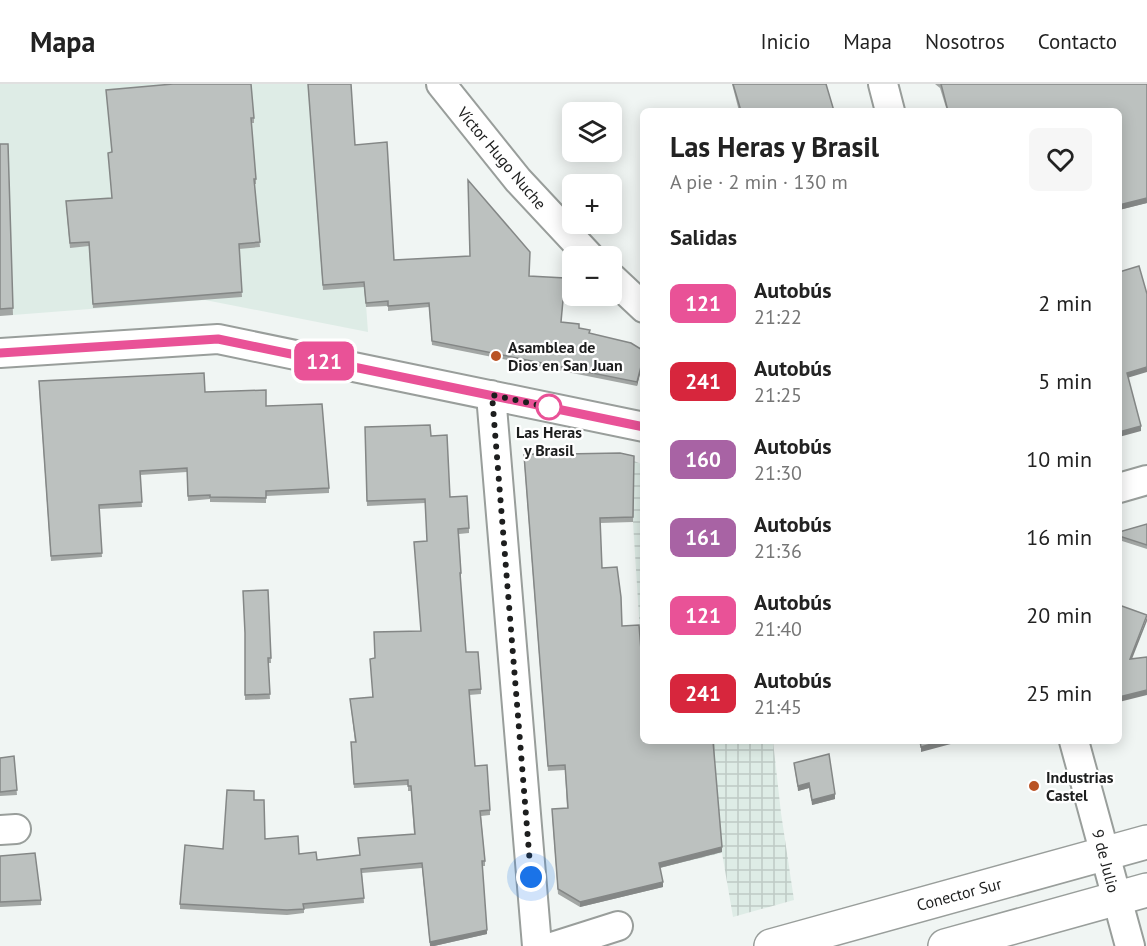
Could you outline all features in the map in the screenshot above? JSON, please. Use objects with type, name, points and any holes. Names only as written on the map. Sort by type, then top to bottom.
[{"type":"main road","name":"Conector Sur","points":[[771,946],[1147,842]]},
{"type":"main road","points":[[945,946],[1132,895]]},
{"type":"street","name":"Víctor Hugo Nuche","points":[[441,84],[518,180],[581,246]]},
{"type":"street","points":[[883,84],[889,108]]},
{"type":"street","points":[[622,287],[640,304]]},
{"type":"street","points":[[0,353],[218,339],[640,426]]},
{"type":"street","points":[[492,395],[537,946]]},
{"type":"street","points":[[1122,487],[1147,480]]},
{"type":"street","name":"9 de Julio","points":[[1075,744],[1104,854],[1132,895],[1130,946]]},
{"type":"street","points":[[555,946],[618,926]]},
{"type":"shaded area","points":[[0,84],[350,84],[368,332],[205,300],[13,315],[8,150],[0,150]]},
{"type":"shaded area","points":[[634,461],[640,463],[640,633],[633,522]]},
{"type":"shaded area","points":[[649,744],[773,744],[794,900],[733,917],[722,853],[659,868]]},
{"type":"building","points":[[173,84],[251,84],[256,179],[254,179],[260,242],[239,244],[242,292],[93,304],[89,242],[70,243],[66,201],[112,198],[108,153],[112,152],[106,90]]},
{"type":"building","points":[[308,84],[351,84],[355,145],[387,142],[394,260],[470,256],[468,180],[530,252],[529,276],[562,278],[561,322],[579,324],[579,328],[590,330],[589,333],[631,343],[640,349],[640,370],[637,382],[432,341],[429,303],[388,306],[388,301],[366,303],[364,282],[323,285]]},
{"type":"building","points":[[733,84],[826,84],[833,108],[740,108]]},
{"type":"building","points":[[941,84],[1147,84],[1147,198],[1122,204],[1122,108],[947,108]]},
{"type":"building","points":[[0,144],[8,144],[13,308],[0,309]]},
{"type":"building","points":[[1139,266],[1147,294],[1147,367],[1127,373],[1141,426],[1122,431],[1122,271]]},
{"type":"building","points":[[204,373],[205,392],[266,390],[266,406],[322,404],[329,488],[266,491],[266,498],[188,496],[187,468],[140,471],[142,502],[99,505],[102,553],[51,556],[39,381]]},
{"type":"building","points":[[430,425],[431,436],[447,435],[450,497],[467,496],[469,528],[458,529],[460,573],[466,652],[478,652],[481,689],[469,690],[475,766],[487,765],[490,810],[480,811],[485,861],[482,861],[487,930],[430,942],[422,863],[361,869],[364,898],[303,904],[304,909],[180,904],[185,845],[223,849],[227,790],[254,791],[254,800],[264,800],[265,839],[298,836],[299,854],[316,852],[317,860],[360,855],[358,838],[415,834],[411,786],[408,786],[408,780],[354,784],[351,742],[356,742],[350,699],[373,697],[370,659],[375,658],[374,632],[421,631],[414,542],[427,541],[425,499],[367,501],[365,427]]},
{"type":"building","points":[[564,451],[564,454],[620,453],[634,456],[633,517],[600,518],[602,568],[617,567],[622,626],[639,625],[640,744],[713,744],[722,847],[659,863],[663,882],[580,902],[558,889],[552,809],[568,808],[565,765],[548,766],[524,455]]},
{"type":"building","points":[[1147,524],[1147,545],[1122,537],[1122,531]]},
{"type":"building","points":[[268,590],[270,694],[245,695],[243,591]]},
{"type":"building","points":[[1122,606],[1147,615],[1130,659],[1147,657],[1147,690],[1122,696]]},
{"type":"building","points":[[829,754],[835,794],[812,800],[809,783],[798,786],[794,763]]},
{"type":"building","points":[[14,756],[17,790],[0,792],[0,758]]},
{"type":"building","points":[[35,853],[41,900],[0,902],[0,856]]},
{"type":"bus line","name":"121","points":[[0,353],[218,339],[640,426]]},
{"type":"place","name":"Asamblea de Dios en San Juan","points":[[496,356]]},
{"type":"place","name":"Las Heras y Brasil","points":[[549,407]]},
{"type":"place","name":"Industrias Castel","points":[[1034,786]]},
{"type":"route","points":[[531,877],[492,395],[552,408],[549,407]]}]
